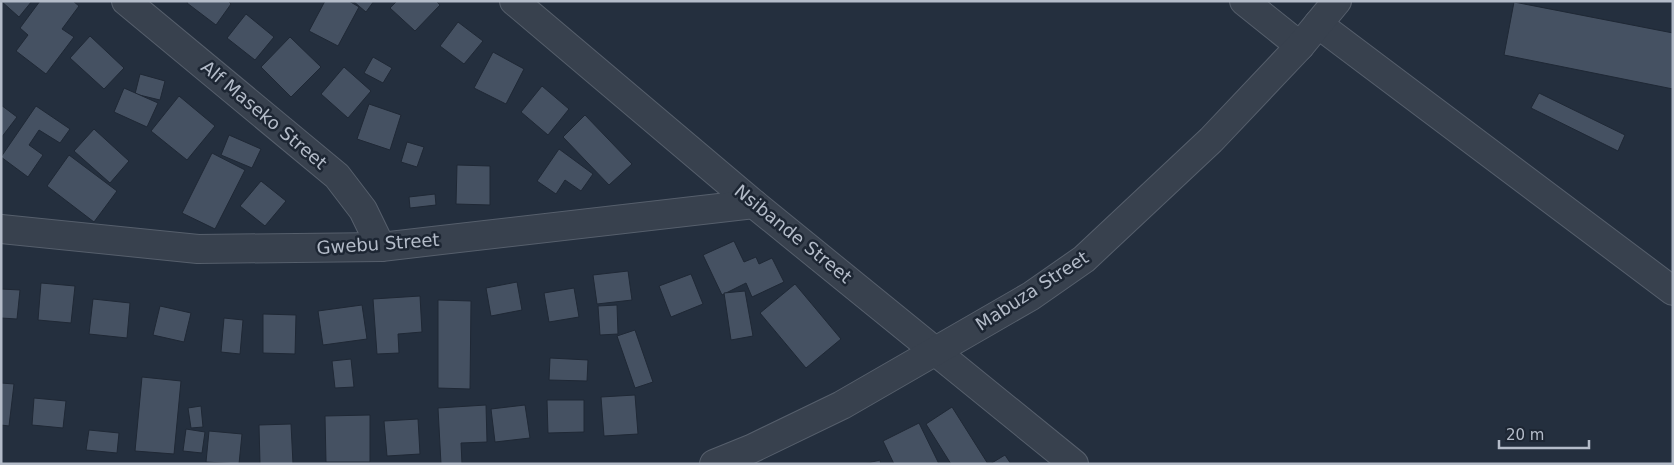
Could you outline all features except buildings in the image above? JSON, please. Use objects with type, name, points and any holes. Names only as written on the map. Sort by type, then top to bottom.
[{"type":"street","name":"Alf Maseko Street","points":[[126,1],[337,176],[351,191],[363,210],[381,247]]},
{"type":"street","name":"Nsibande Street","points":[[514,1],[754,204],[937,350],[1074,464]]},
{"type":"street","points":[[1244,1],[1300,46]]},
{"type":"street","name":"Mabuza Street","points":[[714,464],[751,449],[842,405],[1031,296],[1084,260],[1211,140],[1300,46],[1337,1]]},
{"type":"street","points":[[1318,24],[1672,289]]},
{"type":"street","name":"Gwebu Street","points":[[1,229],[198,249],[381,247],[754,204]]}]
